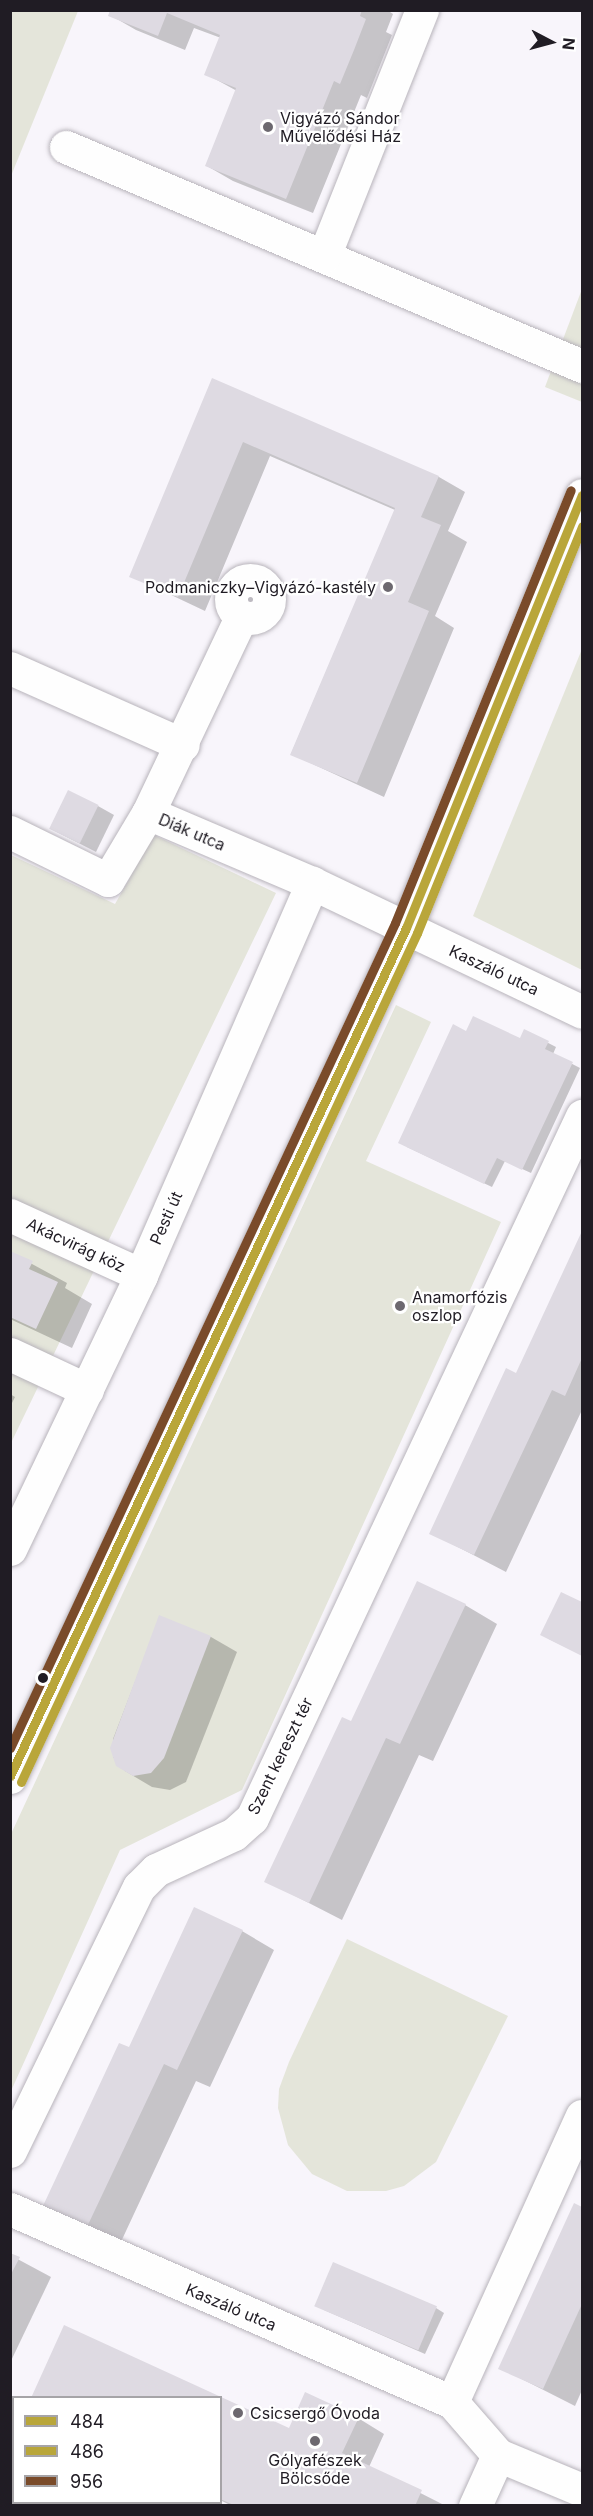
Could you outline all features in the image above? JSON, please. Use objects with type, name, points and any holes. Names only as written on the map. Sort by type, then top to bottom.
[{"type":"street","points":[[324,256],[422,10]]},
{"type":"street","points":[[66,147],[582,366]]},
{"type":"street","points":[[10,1777],[406,928],[582,495]]},
{"type":"street","points":[[148,813],[183,745],[241,617]]},
{"type":"street","points":[[10,668],[183,745]]},
{"type":"street","name":"Diák utca","points":[[10,832],[108,880],[148,813],[312,883],[406,928]]},
{"type":"street","name":"Pesti út","points":[[10,1549],[141,1275],[312,883]]},
{"type":"street","name":"Kaszáló utca","points":[[406,928],[582,1012]]},
{"type":"street","name":"Szent kereszt tér","points":[[10,2151],[139,1887],[156,1870],[234,1834],[252,1818],[582,1116]]},
{"type":"street","name":"Akácvirág köz","points":[[10,1215],[141,1275]]},
{"type":"street","points":[[10,1354],[87,1390]]},
{"type":"street","points":[[452,2402],[582,2116]]},
{"type":"street","name":"Kaszáló utca","points":[[10,2209],[452,2402],[498,2455],[582,2490]]},
{"type":"street","points":[[475,2505],[498,2455]]},
{"type":"shaded area","points":[[10,11],[78,11],[11,176]]},
{"type":"shaded area","points":[[582,289],[582,402],[545,387]]},
{"type":"shaded area","points":[[582,649],[582,970],[473,916]]},
{"type":"shaded area","points":[[154,835],[276,893],[11,1443],[11,855],[115,904]]},
{"type":"shaded area","points":[[396,1005],[431,1022],[366,1161],[501,1222],[242,1790],[120,1850],[11,2091],[11,1834]]},
{"type":"shaded area","points":[[347,1939],[508,2016],[436,2162],[404,2186],[386,2191],[347,2191],[312,2174],[288,2145],[278,2108],[279,2089],[289,2062]]},
{"type":"building","name":"Vigyázó Sándor Művelődési Ház","points":[[110,10],[362,10],[360,16],[366,19],[354,50],[340,84],[334,81],[286,199],[205,166],[236,88],[204,75],[220,35],[167,13],[158,36],[108,16]]},
{"type":"building","name":"Podmaniczky–Vigyázó-kastély","points":[[212,378],[439,476],[421,517],[441,525],[408,602],[429,611],[357,783],[290,755],[395,508],[243,442],[178,597],[129,577]]},
{"type":"building","points":[[68,790],[99,805],[80,844],[49,829]]},
{"type":"building","points":[[473,1016],[520,1038],[524,1029],[549,1041],[545,1049],[573,1062],[522,1170],[497,1158],[484,1184],[398,1143],[453,1024],[466,1031]]},
{"type":"building","points":[[582,1231],[582,1358],[565,1396],[552,1390],[474,1555],[429,1534],[506,1368],[516,1373]]},
{"type":"building","points":[[10,1251],[33,1261],[29,1269],[58,1282],[36,1329],[10,1317]]},
{"type":"building","points":[[417,1581],[466,1604],[400,1744],[386,1738],[309,1903],[264,1882],[342,1717],[351,1721]]},
{"type":"building","points":[[561,1592],[582,1602],[582,1656],[540,1635]]},
{"type":"building","points":[[159,1615],[211,1636],[164,1758],[151,1773],[133,1776],[116,1766],[110,1748]]},
{"type":"building","points":[[194,1907],[243,1930],[177,2070],[164,2064],[86,2229],[42,2208],[119,2043],[129,2047]]},
{"type":"building","points":[[574,2203],[582,2207],[582,2304],[543,2389],[498,2369]]},
{"type":"building","points":[[10,2253],[20,2257],[10,2276]]},
{"type":"building","points":[[333,2262],[437,2306],[418,2350],[314,2306]]},
{"type":"building","points":[[64,2325],[219,2396],[32,2396]]},
{"type":"building","points":[[305,2392],[359,2417],[342,2453],[422,2490],[415,2506],[236,2506],[222,2500],[222,2397],[289,2428]]},
{"type":"transit line","name":"956","points":[[10,1748],[395,923],[571,490]]},
{"type":"transit line","name":"484","points":[[10,1776],[406,928],[582,495]]},
{"type":"transit line","name":"486","points":[[21,1782],[417,933],[582,526]]},
{"type":"place","name":"Vigyázó Sándor Művelődési Ház","points":[[268,127]]},
{"type":"place","name":"Podmaniczky–Vigyázó-kastély","points":[[388,587]]},
{"type":"place","name":"Anamorfózis oszlop","points":[[400,1306]]},
{"type":"place","name":"Csicsergő Óvoda","points":[[238,2413]]},
{"type":"place","name":"Gólyafészek Bölcsőde","points":[[315,2441]]}]
